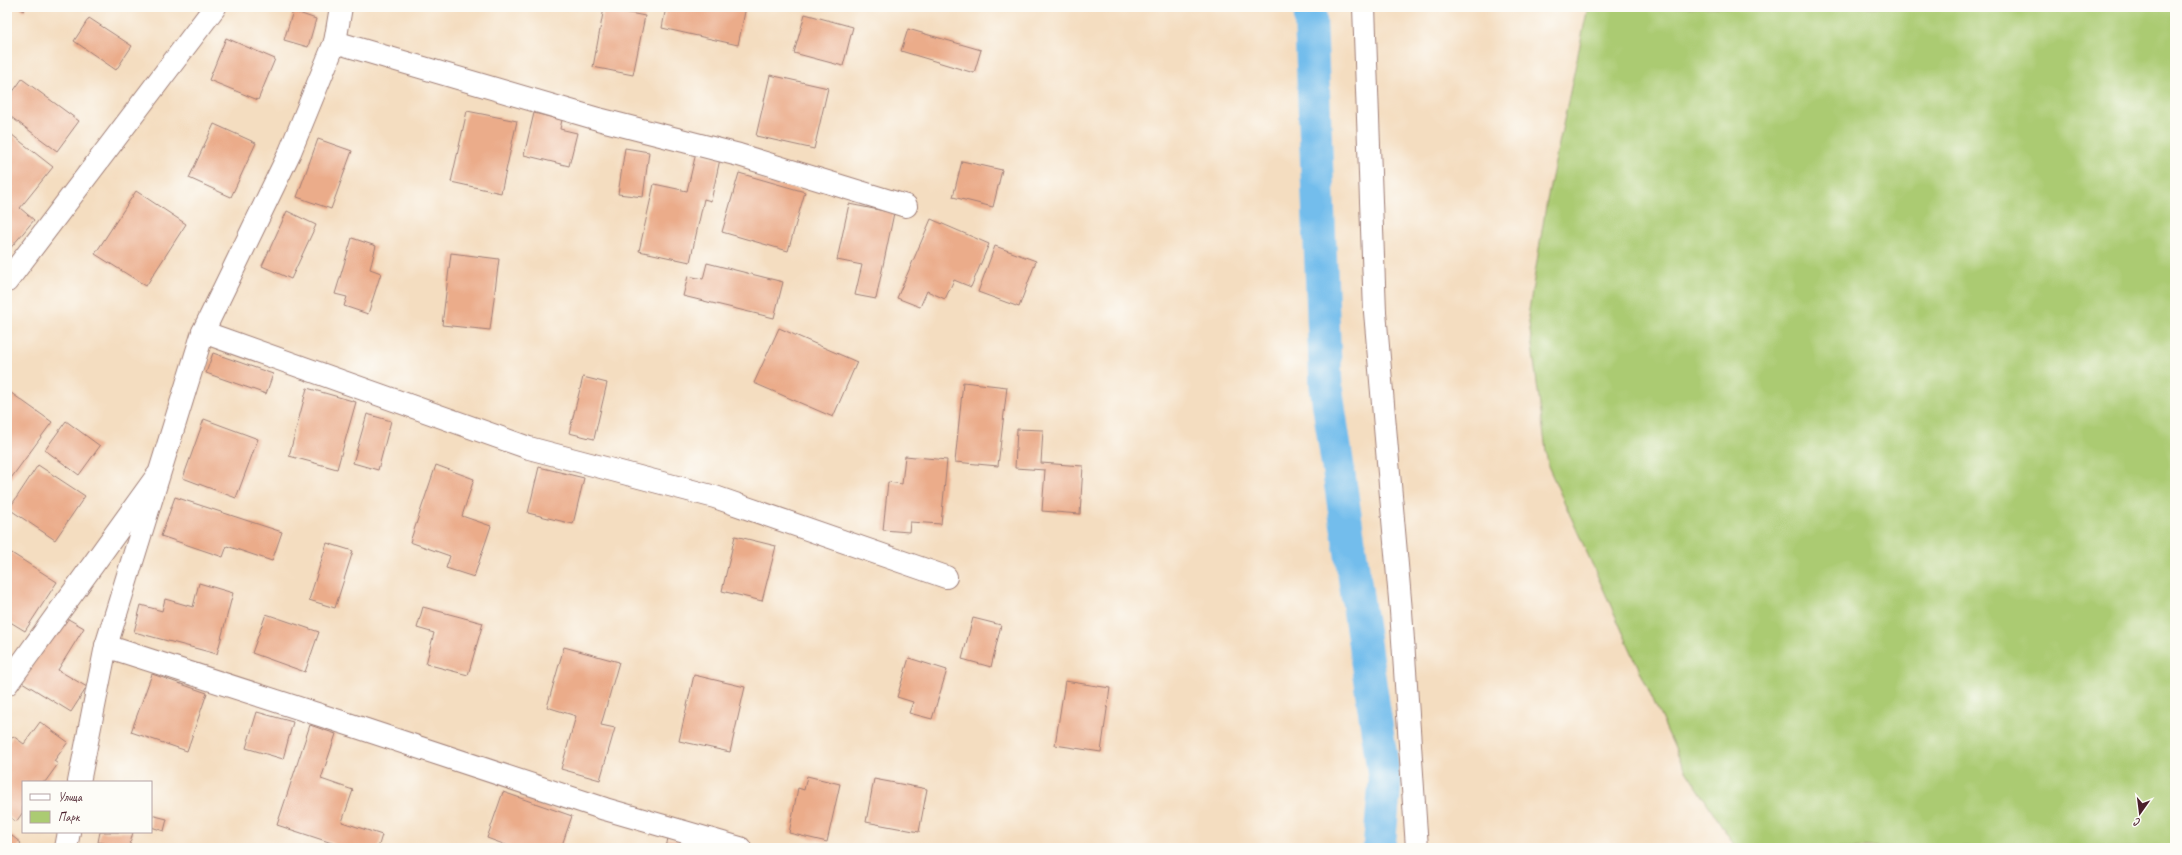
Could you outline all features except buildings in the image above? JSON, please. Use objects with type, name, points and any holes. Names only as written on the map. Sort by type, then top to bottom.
[{"type":"street","points":[[7,281],[215,7]]},
{"type":"street","points":[[79,781],[106,646],[203,332],[290,152],[335,42],[341,7]]},
{"type":"street","points":[[1364,7],[1375,312],[1400,603],[1416,848]]},
{"type":"street","points":[[335,42],[591,116],[739,155],[906,206]]},
{"type":"street","points":[[203,332],[529,448],[715,496],[946,577]]},
{"type":"street","points":[[7,684],[160,472]]},
{"type":"street","points":[[106,646],[351,724],[605,809],[740,848]]},
{"type":"street","points":[[66,848],[69,833]]},
{"type":"green space","points":[[1588,7],[2175,7],[2175,848],[1736,848],[1681,762],[1548,466],[1528,316],[1547,200]]},
{"type":"waterway","points":[[1310,7],[1326,387],[1385,783],[1379,848]]}]
